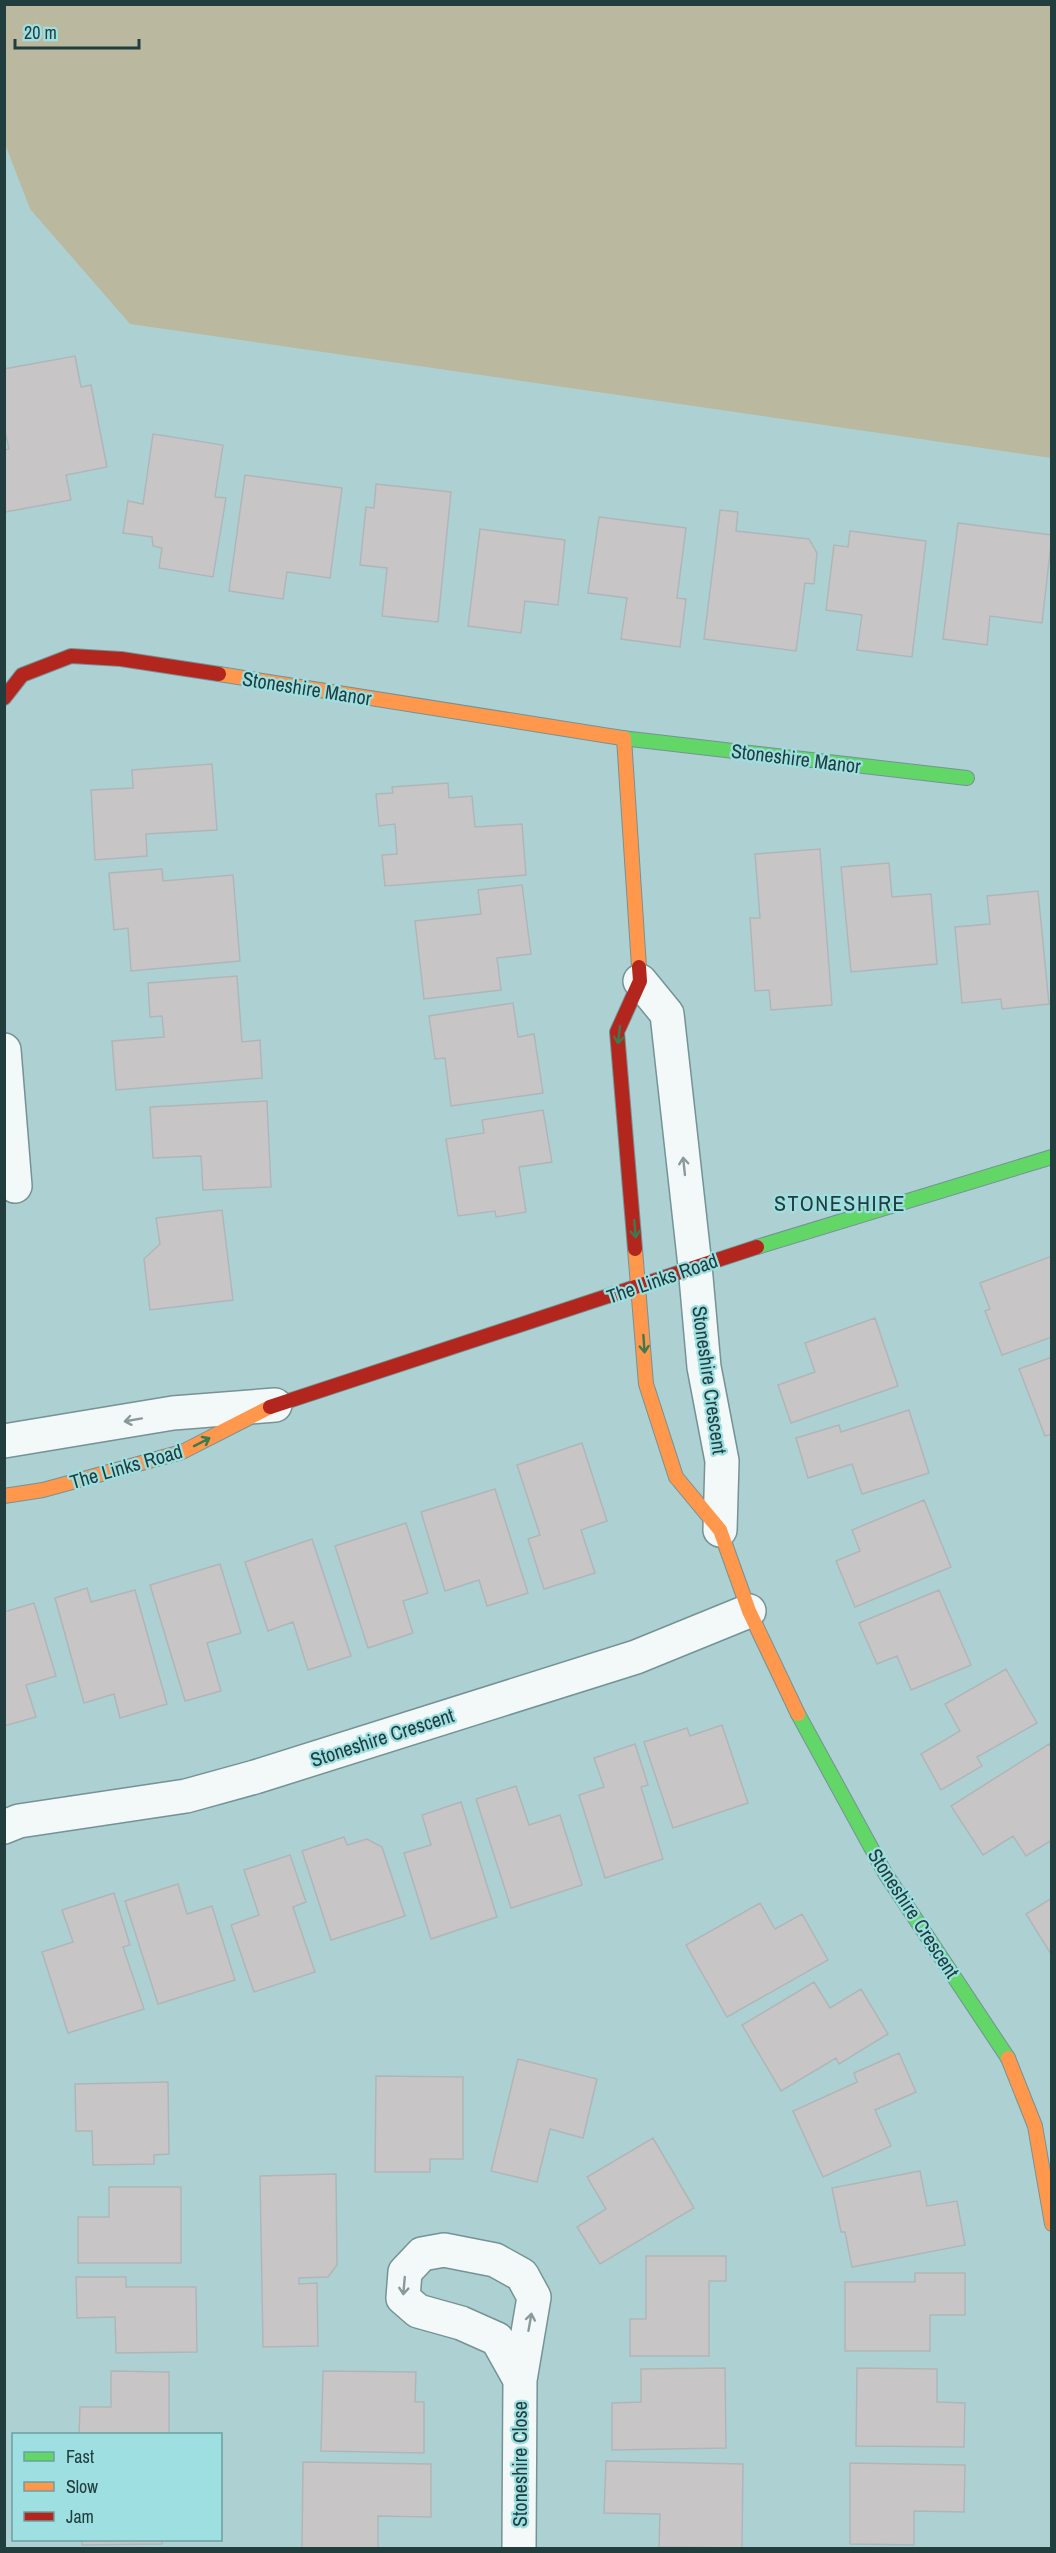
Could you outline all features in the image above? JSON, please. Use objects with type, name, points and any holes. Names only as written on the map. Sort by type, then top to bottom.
[{"type":"street","name":"Stoneshire Manor","points":[[4,698],[22,675],[70,656],[121,659],[624,738],[967,778]]},
{"type":"street","points":[[624,738],[640,981],[617,1032],[640,1286]]},
{"type":"street","points":[[640,981],[667,1014],[695,1266]]},
{"type":"street","points":[[4,1050],[15,1186]]},
{"type":"street","name":"The Links Road","points":[[4,1496],[43,1490],[182,1452],[275,1405],[695,1266],[1052,1157]]},
{"type":"street","name":"Stoneshire Crescent","points":[[695,1266],[704,1367],[722,1461],[720,1530]]},
{"type":"street","name":"Stoneshire Crescent","points":[[640,1286],[646,1384],[676,1477],[720,1530],[749,1611],[786,1691],[885,1873],[1012,2064],[1035,2126],[1049,2195],[1052,2224]]},
{"type":"street","name":"The Links Road","points":[[4,1441],[173,1413],[275,1405]]},
{"type":"street","name":"Stoneshire Crescent","points":[[4,1827],[19,1821],[186,1796],[255,1777],[636,1657],[749,1611]]},
{"type":"street","name":"Stoneshire Close","points":[[519,2548],[520,2380],[534,2296],[522,2275],[495,2260],[444,2250],[422,2254],[405,2272],[403,2298],[418,2311],[461,2323],[497,2339],[520,2380]]},
{"type":"green space","points":[[5,4],[1051,5],[1051,458],[130,324],[30,209],[5,144]]},
{"type":"building","points":[[75,356],[81,387],[91,385],[107,467],[66,475],[71,500],[5,512],[4,450],[9,449],[4,427],[4,369]]},
{"type":"building","points":[[153,434],[223,445],[215,497],[226,498],[213,577],[159,568],[162,548],[153,546],[152,537],[123,533],[128,501],[143,504]]},
{"type":"building","points":[[245,475],[342,488],[330,578],[287,572],[283,599],[229,591]]},
{"type":"building","points":[[376,484],[451,492],[438,622],[382,616],[387,568],[360,565],[366,507],[374,508]]},
{"type":"building","points":[[720,510],[738,512],[736,531],[809,539],[817,553],[814,584],[805,583],[796,651],[704,639]]},
{"type":"building","points":[[599,517],[686,528],[677,598],[686,599],[680,647],[621,639],[627,598],[588,593]]},
{"type":"building","points":[[958,523],[1052,535],[1042,623],[990,616],[987,645],[943,639]]},
{"type":"building","points":[[480,529],[565,540],[558,605],[525,601],[521,633],[468,626]]},
{"type":"building","points":[[850,531],[926,541],[912,657],[857,650],[862,615],[826,610],[834,545],[848,547]]},
{"type":"building","points":[[212,764],[217,830],[146,834],[147,856],[95,860],[91,790],[133,788],[132,770]]},
{"type":"building","points":[[448,783],[449,798],[472,796],[475,827],[522,824],[526,875],[385,886],[382,855],[397,854],[395,824],[379,826],[376,794],[393,793],[392,787]]},
{"type":"building","points":[[820,849],[832,1005],[771,1010],[769,990],[755,991],[750,918],[760,918],[755,854]]},
{"type":"building","points":[[889,863],[892,897],[931,894],[937,964],[851,972],[841,867]]},
{"type":"building","points":[[162,869],[163,881],[233,875],[240,961],[131,971],[128,928],[114,930],[109,873]]},
{"type":"building","points":[[522,885],[531,954],[497,958],[501,990],[424,999],[415,921],[481,914],[478,890]]},
{"type":"building","points":[[1038,891],[1049,1004],[1002,1009],[1001,999],[962,1003],[955,927],[990,924],[987,896]]},
{"type":"building","points":[[237,976],[242,1042],[260,1040],[262,1078],[116,1090],[112,1041],[164,1037],[162,1016],[150,1017],[148,983]]},
{"type":"building","points":[[513,1003],[518,1037],[534,1034],[543,1093],[451,1106],[445,1058],[435,1059],[429,1016]]},
{"type":"building","points":[[267,1101],[271,1187],[203,1190],[201,1156],[153,1158],[150,1107]]},
{"type":"building","points":[[543,1110],[552,1162],[519,1167],[526,1212],[496,1217],[495,1211],[458,1216],[446,1139],[484,1133],[482,1120]]},
{"type":"building","points":[[222,1210],[233,1300],[150,1310],[144,1259],[160,1244],[156,1218]]},
{"type":"building","points":[[1052,1256],[1052,1337],[1002,1355],[985,1311],[990,1309],[980,1283]]},
{"type":"building","points":[[875,1318],[898,1386],[791,1423],[778,1385],[815,1372],[805,1343]]},
{"type":"building","points":[[1052,1357],[1052,1434],[1045,1436],[1019,1369]]},
{"type":"building","points":[[909,1410],[929,1473],[862,1494],[852,1464],[808,1478],[796,1438],[839,1425],[841,1432]]},
{"type":"building","points":[[582,1443],[607,1521],[581,1530],[595,1573],[544,1589],[528,1539],[540,1535],[517,1465]]},
{"type":"building","points":[[495,1489],[528,1593],[487,1606],[479,1580],[445,1591],[421,1512]]},
{"type":"building","points":[[924,1500],[951,1567],[855,1607],[836,1561],[860,1551],[852,1530]]},
{"type":"building","points":[[406,1523],[428,1593],[403,1601],[413,1633],[368,1648],[335,1546]]},
{"type":"building","points":[[312,1539],[351,1656],[308,1670],[293,1622],[268,1631],[245,1562]]},
{"type":"building","points":[[220,1564],[241,1633],[207,1643],[221,1691],[185,1701],[150,1585]]},
{"type":"building","points":[[87,1588],[91,1602],[135,1590],[167,1704],[120,1718],[114,1694],[84,1703],[55,1598]]},
{"type":"building","points":[[939,1590],[971,1665],[911,1690],[897,1656],[877,1664],[859,1623]]},
{"type":"building","points":[[34,1603],[56,1676],[26,1685],[36,1717],[4,1726],[4,1612]]},
{"type":"building","points":[[1006,1669],[1037,1723],[977,1757],[982,1766],[941,1790],[921,1754],[960,1731],[945,1704]]},
{"type":"building","points":[[722,1725],[748,1803],[673,1828],[644,1742],[687,1728],[690,1736]]},
{"type":"building","points":[[635,1744],[648,1785],[641,1787],[663,1859],[605,1878],[579,1795],[604,1787],[594,1758]]},
{"type":"building","points":[[1049,1744],[1052,1748],[1052,1840],[1026,1856],[1013,1836],[983,1855],[951,1806]]},
{"type":"building","points":[[516,1786],[529,1825],[560,1815],[582,1885],[511,1908],[476,1799]]},
{"type":"building","points":[[461,1802],[497,1917],[431,1939],[404,1853],[431,1845],[422,1815]]},
{"type":"building","points":[[344,1837],[347,1845],[367,1839],[382,1847],[405,1916],[331,1940],[302,1851]]},
{"type":"building","points":[[290,1855],[306,1902],[293,1907],[315,1972],[254,1992],[231,1925],[259,1915],[244,1870]]},
{"type":"building","points":[[178,1884],[187,1914],[212,1906],[235,1980],[158,2004],[125,1901]]},
{"type":"building","points":[[114,1893],[130,1945],[123,1947],[144,2009],[68,2033],[42,1952],[73,1942],[62,1910]]},
{"type":"building","points":[[1052,1898],[1052,1954],[1051,1954],[1026,1914]]},
{"type":"building","points":[[760,1903],[775,1929],[802,1914],[828,1960],[727,2017],[686,1945]]},
{"type":"building","points":[[814,1982],[830,2008],[861,1989],[888,2034],[839,2064],[836,2058],[781,2091],[742,2025]]},
{"type":"building","points":[[899,2053],[916,2092],[875,2110],[891,2146],[823,2177],[793,2111],[857,2082],[854,2073]]},
{"type":"building","points":[[518,2059],[597,2079],[583,2138],[550,2129],[537,2182],[491,2171]]},
{"type":"building","points":[[376,2076],[463,2077],[463,2159],[430,2159],[430,2172],[375,2172]]},
{"type":"building","points":[[168,2082],[169,2154],[154,2155],[154,2164],[93,2165],[92,2131],[76,2131],[75,2084]]},
{"type":"building","points":[[653,2138],[694,2208],[600,2264],[577,2227],[606,2209],[587,2177]]},
{"type":"building","points":[[920,2171],[927,2206],[957,2201],[965,2245],[852,2267],[845,2232],[841,2232],[832,2188]]},
{"type":"building","points":[[336,2174],[337,2265],[328,2277],[299,2278],[299,2284],[317,2283],[318,2346],[263,2347],[260,2176]]},
{"type":"building","points":[[109,2187],[181,2187],[181,2263],[78,2263],[78,2217],[109,2217]]},
{"type":"building","points":[[646,2256],[726,2256],[726,2281],[709,2281],[709,2356],[630,2356],[630,2319],[646,2319]]},
{"type":"building","points":[[915,2273],[965,2273],[965,2315],[930,2315],[930,2351],[845,2351],[845,2282],[915,2282]]},
{"type":"building","points":[[76,2277],[126,2277],[126,2287],[196,2287],[197,2352],[116,2353],[115,2317],[77,2318]]},
{"type":"building","points":[[725,2368],[726,2448],[612,2450],[612,2403],[641,2402],[641,2369]]},
{"type":"building","points":[[857,2368],[937,2369],[937,2402],[965,2403],[964,2447],[856,2446]]},
{"type":"building","points":[[111,2371],[169,2372],[169,2433],[79,2433],[80,2407],[111,2407]]},
{"type":"building","points":[[323,2371],[416,2372],[415,2402],[424,2402],[424,2453],[321,2451]]},
{"type":"building","points":[[606,2461],[743,2464],[742,2548],[659,2547],[660,2514],[604,2513]]},
{"type":"building","points":[[303,2462],[431,2464],[431,2517],[378,2516],[378,2548],[302,2548]]},
{"type":"building","points":[[850,2463],[965,2465],[964,2512],[914,2511],[914,2545],[850,2544]]},
{"type":"building","points":[[82,2541],[162,2541],[162,2544],[82,2545]]},
{"type":"traffic: fast","points":[[622,738],[967,778]]},
{"type":"traffic: fast","points":[[757,1247],[1052,1157]]},
{"type":"traffic: fast","points":[[798,1714],[885,1873],[1008,2058]]},
{"type":"traffic: slow","points":[[219,674],[622,738]]},
{"type":"traffic: slow","points":[[624,738],[639,967]]},
{"type":"traffic: slow","points":[[635,1249],[646,1384],[676,1477],[720,1530],[749,1611],[798,1714]]},
{"type":"traffic: slow","points":[[4,1496],[43,1490],[182,1452],[270,1407]]},
{"type":"traffic: slow","points":[[1008,2058],[1035,2126],[1052,2224]]},
{"type":"traffic: jam","points":[[4,698],[22,675],[71,656],[121,659],[219,674]]},
{"type":"traffic: jam","points":[[635,1249],[617,1032],[640,981],[639,967]]},
{"type":"traffic: jam","points":[[270,1407],[757,1247]]},
{"type":"district","name":"STONESHIRE","points":[[840,1203]]}]
